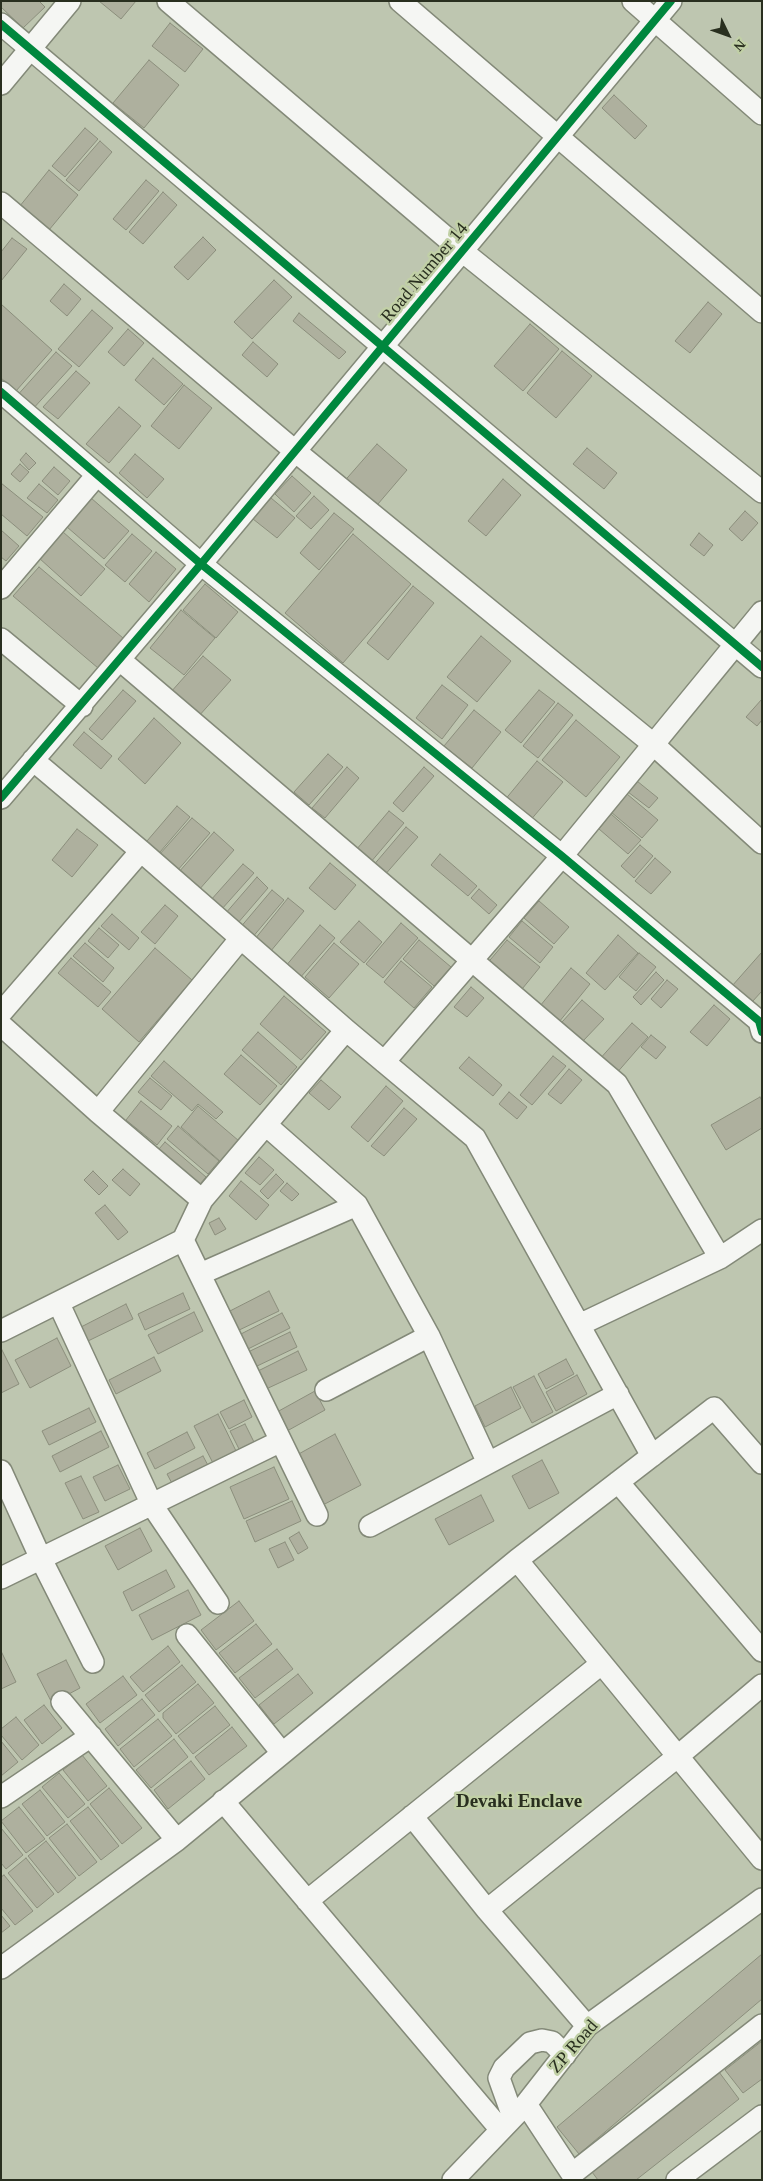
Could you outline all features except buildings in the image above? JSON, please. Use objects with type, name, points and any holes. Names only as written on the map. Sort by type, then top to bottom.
[{"type":"street","points":[[1,84],[70,1]]},
{"type":"street","points":[[168,1],[462,251],[762,492]]},
{"type":"street","points":[[400,1],[762,312]]},
{"type":"street","points":[[633,1],[762,114]]},
{"type":"street","name":"Road Number 14","points":[[1,798],[82,706],[671,1]]},
{"type":"street","points":[[1,24],[762,667]]},
{"type":"street","points":[[1,203],[295,451],[653,744],[762,843]]},
{"type":"street","points":[[1,392],[201,564],[562,856],[759,1021],[762,1032]]},
{"type":"street","points":[[1,588],[97,475]]},
{"type":"street","points":[[384,1062],[562,856],[762,612]]},
{"type":"street","points":[[1,639],[82,706]]},
{"type":"street","points":[[120,660],[617,1084],[720,1258]]},
{"type":"street","points":[[33,760],[141,851],[346,1030],[475,1138],[652,1456]]},
{"type":"street","points":[[1,1013],[141,851]]},
{"type":"street","points":[[98,1112],[241,938]]},
{"type":"street","points":[[1,1026],[98,1112],[202,1200]]},
{"type":"street","points":[[1,1331],[59,1304],[183,1240],[202,1200],[346,1030]]},
{"type":"street","points":[[266,1125],[357,1205],[429,1336],[488,1463]]},
{"type":"street","points":[[200,1274],[357,1205]]},
{"type":"street","points":[[579,1325],[720,1258],[762,1230]]},
{"type":"street","points":[[183,1240],[317,1515]]},
{"type":"street","points":[[59,1304],[152,1505],[218,1604]]},
{"type":"street","points":[[326,1390],[429,1336]]},
{"type":"street","points":[[370,1526],[618,1394]]},
{"type":"street","points":[[1,1968],[177,1840],[517,1560],[714,1408],[762,1463]]},
{"type":"street","points":[[1,1578],[282,1441]]},
{"type":"street","points":[[1,1471],[41,1559],[93,1662]]},
{"type":"street","points":[[618,1482],[762,1651]]},
{"type":"street","points":[[517,1560],[762,1859]]},
{"type":"street","points":[[187,1635],[282,1753]]},
{"type":"street","points":[[307,1901],[601,1664]]},
{"type":"street","points":[[487,1910],[677,1757],[762,1685]]},
{"type":"street","points":[[62,1702],[177,1840]]},
{"type":"street","points":[[1,1797],[90,1736]]},
{"type":"street","points":[[223,1801],[307,1901],[513,2117],[574,2177],[762,2026]]},
{"type":"street","points":[[412,1816],[487,1910],[587,2026]]},
{"type":"street","name":"ZP Road","points":[[453,2180],[513,2117],[587,2026],[762,1899]]},
{"type":"street","points":[[513,2117],[499,2078],[504,2068],[530,2043],[542,2040],[552,2042],[565,2055]]},
{"type":"street","points":[[677,2180],[762,2116]]},
{"type":"cycle path","points":[[1,798],[201,564],[671,1]]},
{"type":"cycle path","points":[[1,24],[762,667]]},
{"type":"cycle path","points":[[1,392],[201,564],[562,856],[759,1021],[762,1032]]},
{"type":"district","name":"Devaki Enclave","points":[[519,1802]]}]
